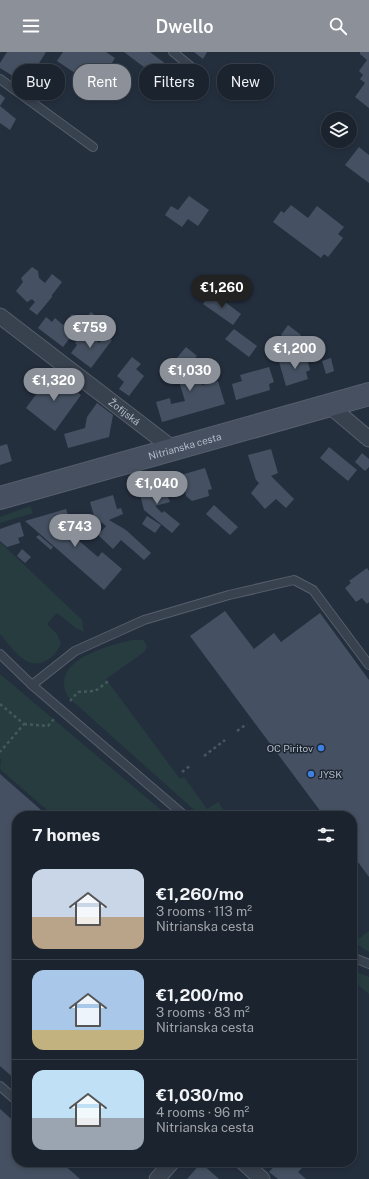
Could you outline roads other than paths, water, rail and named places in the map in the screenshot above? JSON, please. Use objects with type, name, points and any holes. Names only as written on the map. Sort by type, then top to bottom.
[{"type":"main road","name":"Nitrianska cesta","points":[[0,498],[172,448],[330,406],[369,394]]},
{"type":"street","name":"Žofijská","points":[[0,316],[172,448]]},
{"type":"street","points":[[330,406],[369,439]]},
{"type":"street","points":[[157,1179],[168,1167]]},
{"type":"street","points":[[249,1167],[262,1179]]},
{"type":"lane","points":[[173,52],[188,64]]},
{"type":"lane","points":[[0,79],[93,147]]},
{"type":"lane","points":[[32,685],[75,651],[144,620],[229,595],[294,580],[313,590],[369,665]]},
{"type":"lane","points":[[0,654],[32,685],[179,811]]},
{"type":"lane","points":[[357,959],[369,964]]},
{"type":"lane","points":[[0,1086],[12,1097]]},
{"type":"place","name":"OC Piritov","points":[[321,748]]},
{"type":"place","name":"JYSK","points":[[311,774]]}]
